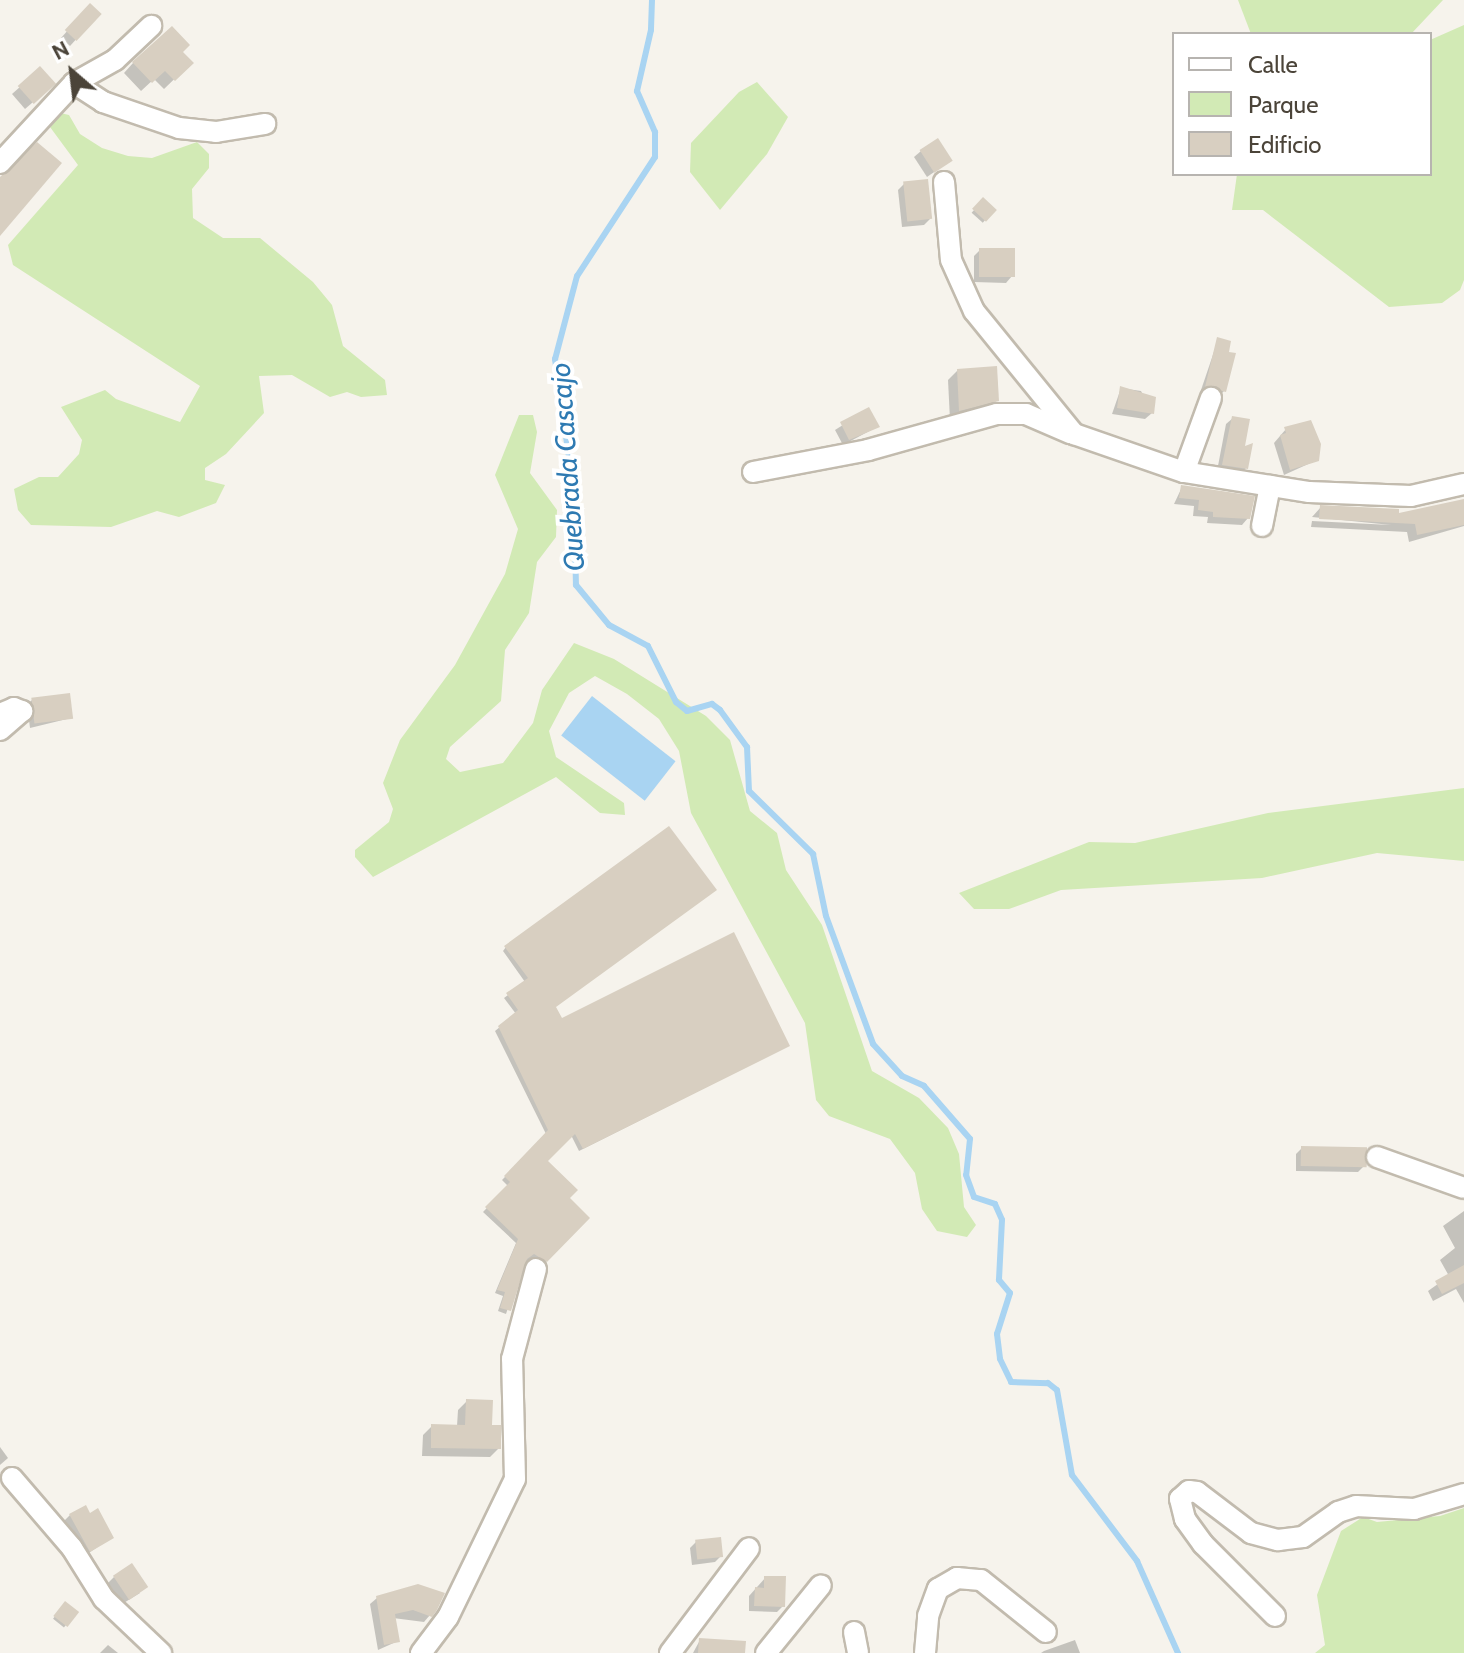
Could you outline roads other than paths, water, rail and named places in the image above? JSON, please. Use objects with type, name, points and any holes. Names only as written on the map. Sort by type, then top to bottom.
[{"type":"street","points":[[0,163],[74,83],[115,60],[151,26]]},
{"type":"street","points":[[74,83],[103,102],[179,128],[216,132],[265,124]]},
{"type":"street","points":[[944,182],[951,260],[974,311],[1074,434]]},
{"type":"street","points":[[1184,472],[1211,398]]},
{"type":"street","points":[[753,472],[868,450],[997,414],[1026,414],[1184,472],[1270,486],[1388,497],[1464,484]]},
{"type":"street","points":[[1262,526],[1270,486]]},
{"type":"street","points":[[0,714],[14,708],[22,711],[0,730]]},
{"type":"street","points":[[1377,1157],[1464,1188]]},
{"type":"street","points":[[421,1653],[448,1617],[515,1479],[512,1359],[536,1269]]},
{"type":"street","points":[[12,1478],[72,1548],[104,1599],[161,1653]]},
{"type":"street","points":[[1275,1616],[1203,1544],[1185,1519],[1180,1499],[1189,1491],[1197,1492],[1251,1533],[1278,1540],[1303,1537],[1356,1506],[1414,1509],[1464,1494]]},
{"type":"street","points":[[670,1653],[749,1548]]},
{"type":"street","points":[[925,1653],[928,1616],[938,1589],[957,1578],[981,1580],[1046,1632]]},
{"type":"street","points":[[766,1653],[821,1585]]},
{"type":"street","points":[[854,1632],[858,1653]]},
{"type":"water","points":[[592,696],[676,761],[645,801],[561,735]]},
{"type":"waterway","name":"Quebrada Cascajo","points":[[652,0],[651,30],[637,91],[655,132],[655,157],[577,276],[555,359],[574,492],[576,585],[609,625],[648,646],[676,702],[687,711],[712,704],[720,710],[747,747],[749,791],[813,854],[826,916],[873,1044],[902,1076],[924,1086],[970,1139],[966,1175],[974,1197],[995,1204],[1002,1220],[999,1280],[1010,1293],[997,1334],[1000,1359],[1011,1382],[1048,1383],[1057,1390],[1072,1475],[1137,1561],[1178,1653]]}]
